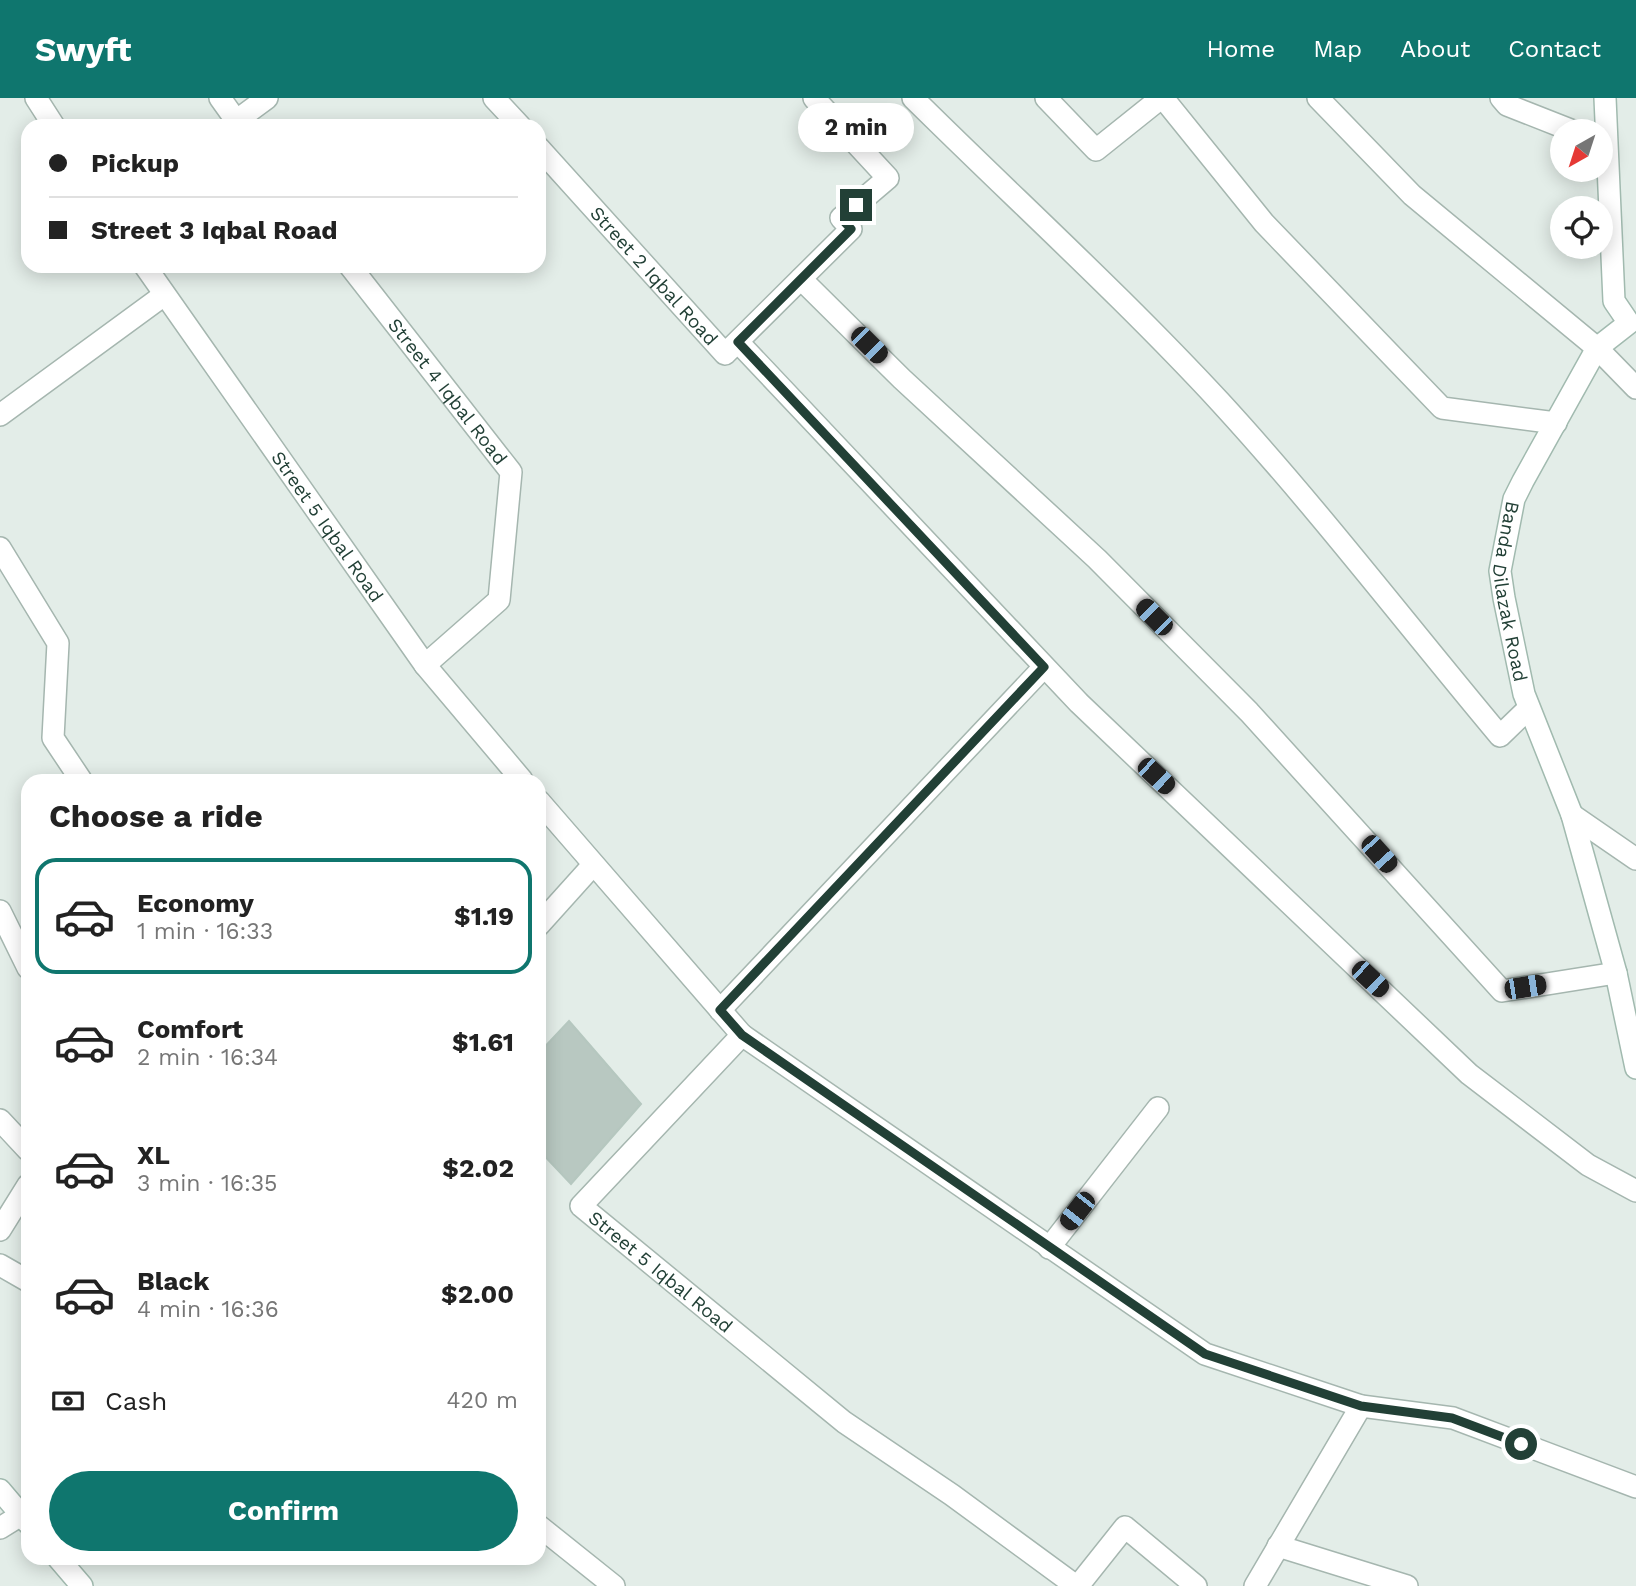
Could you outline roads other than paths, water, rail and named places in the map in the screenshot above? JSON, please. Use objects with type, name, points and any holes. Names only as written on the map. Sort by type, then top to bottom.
[{"type":"street","points":[[36,98],[50,119]]},
{"type":"street","points":[[220,98],[235,119]]},
{"type":"street","points":[[244,119],[267,98]]},
{"type":"street","points":[[494,98],[514,119]]},
{"type":"street","name":"Street 2 Iqbal Road","points":[[546,156],[725,354],[851,229],[841,218],[888,178],[814,98]]},
{"type":"street","points":[[913,98],[997,181],[1084,261],[1222,404],[1335,533],[1500,736],[1529,708]]},
{"type":"street","points":[[1046,98],[1096,150],[1162,98],[1264,223],[1442,408],[1556,423]]},
{"type":"street","points":[[1318,98],[1412,195],[1597,348],[1636,388]]},
{"type":"street","points":[[1501,98],[1507,105],[1550,122]]},
{"type":"street","name":"Banda Dilazak Road","points":[[1605,98],[1605,119]]},
{"type":"street","name":"Banda Dilazak Road","points":[[1606,182],[1614,301],[1629,323],[1597,348],[1514,499],[1500,571],[1521,682],[1572,815],[1616,973],[1636,1068]]},
{"type":"street","name":"Street 5 Iqbal Road","points":[[149,273],[425,665],[517,774]]},
{"type":"street","name":"Street 4 Iqbal Road","points":[[355,273],[511,472],[499,600],[425,665]]},
{"type":"street","points":[[801,279],[913,388],[1097,559],[1249,712],[1502,991],[1616,973]]},
{"type":"street","points":[[0,415],[164,296]]},
{"type":"street","points":[[738,342],[1079,704],[1469,1074],[1587,1165],[1636,1191]]},
{"type":"street","points":[[0,548],[58,643],[53,738],[77,774]]},
{"type":"street","points":[[720,1010],[1044,667]]},
{"type":"street","points":[[546,809],[742,1035],[1205,1354],[1361,1406],[1452,1418],[1636,1487]]},
{"type":"street","points":[[1572,815],[1636,859]]},
{"type":"street","points":[[546,917],[593,865]]},
{"type":"street","points":[[0,911],[21,954]]},
{"type":"street","name":"Street 5 Iqbal Road","points":[[742,1035],[581,1206],[844,1422],[952,1494],[1077,1586]]},
{"type":"street","points":[[1049,1248],[1158,1108]]},
{"type":"street","points":[[0,1120],[21,1142]]},
{"type":"street","points":[[0,1230],[21,1196]]},
{"type":"street","points":[[0,1265],[21,1277]]},
{"type":"street","points":[[1255,1586],[1361,1406]]},
{"type":"street","points":[[0,1490],[21,1514]]},
{"type":"street","points":[[0,1528],[21,1520]]},
{"type":"street","points":[[1077,1586],[1125,1527],[1196,1586]]},
{"type":"street","points":[[546,1531],[614,1586]]},
{"type":"street","points":[[1278,1546],[1407,1586]]},
{"type":"street","points":[[64,1565],[82,1586]]}]
